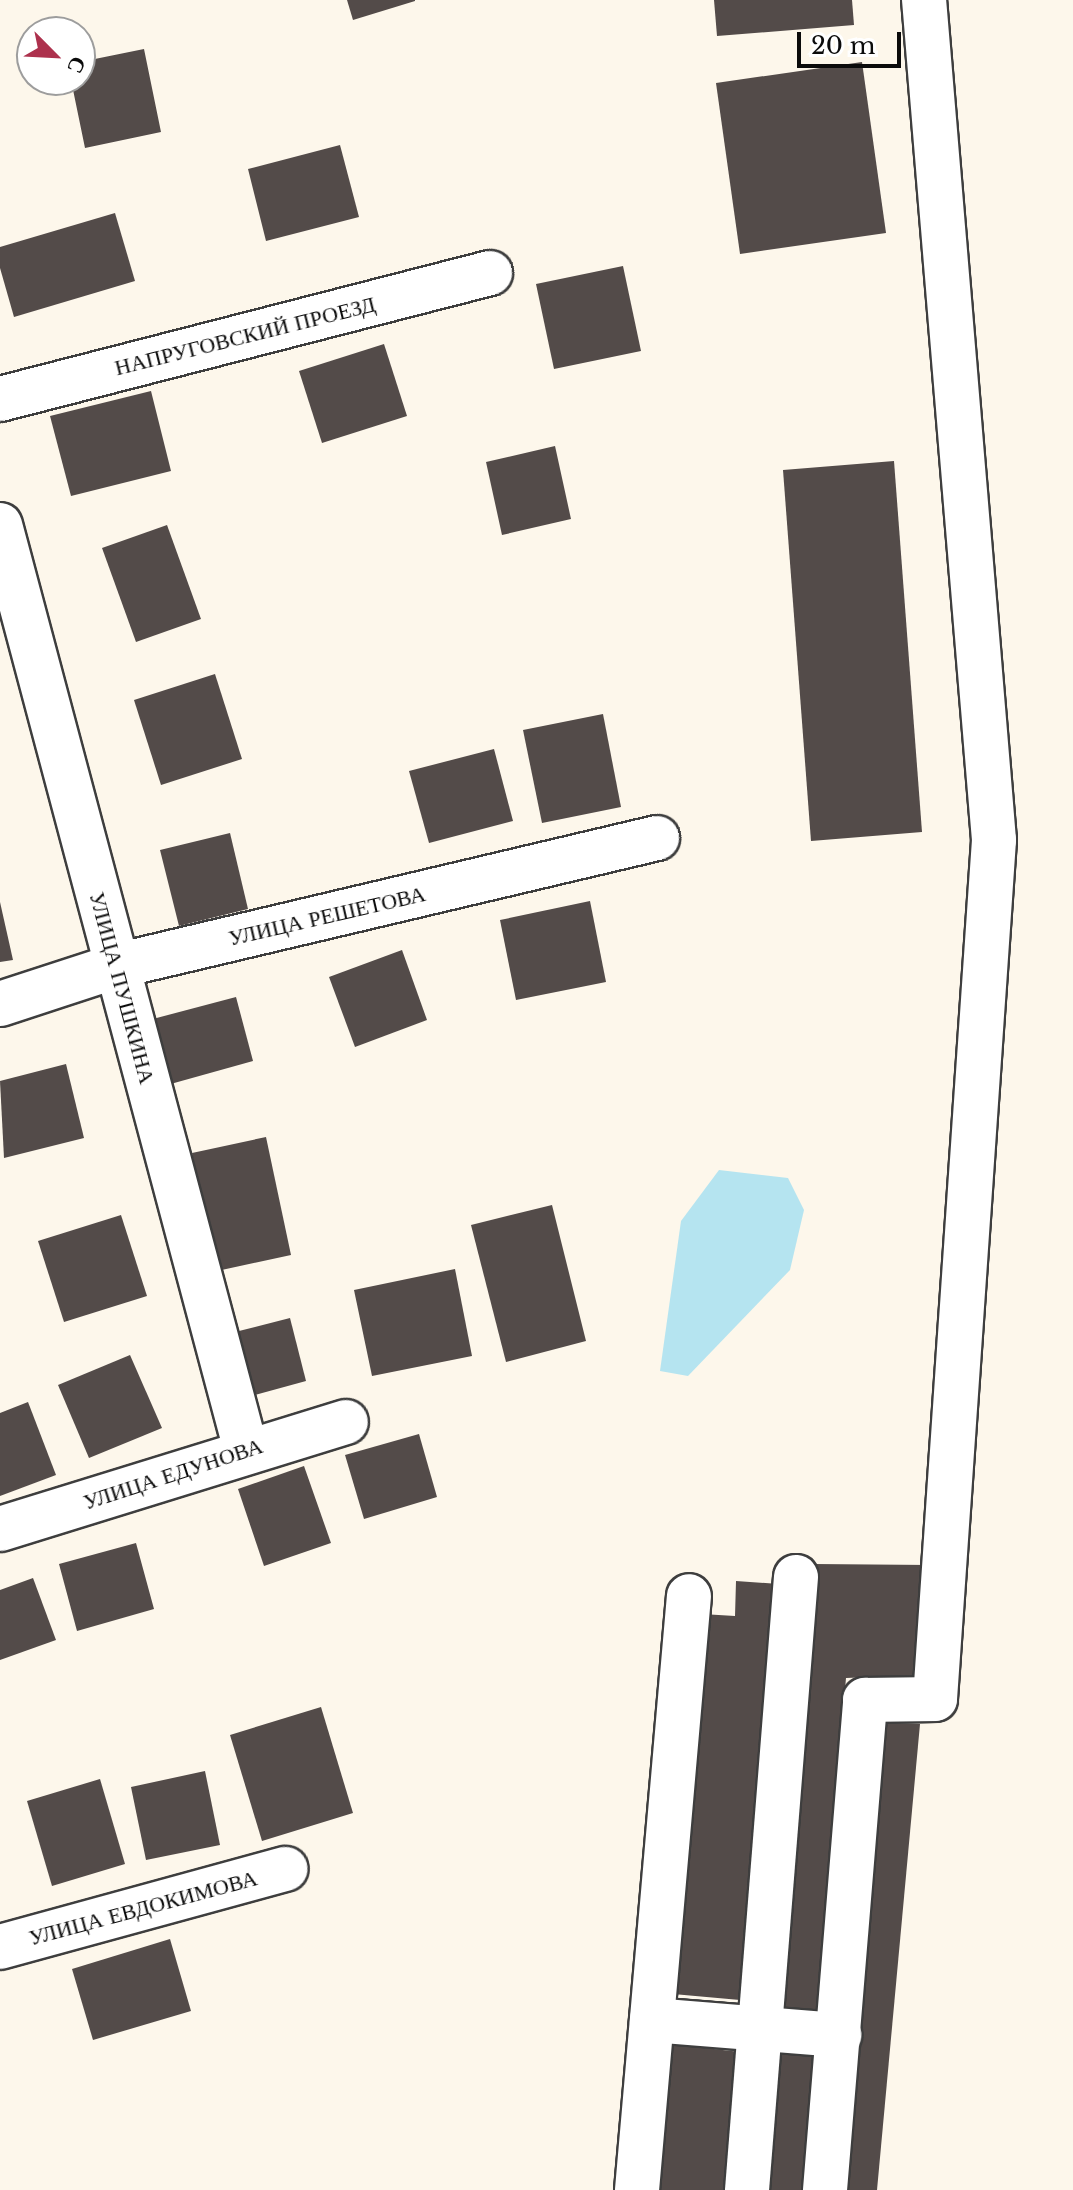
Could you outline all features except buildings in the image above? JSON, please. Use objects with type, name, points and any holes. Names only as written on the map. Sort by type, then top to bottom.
[{"type":"street","points":[[825,2190],[865,1700],[935,1699],[994,840],[924,0]]},
{"type":"street","name":"НАПРУГОВСКИЙ ПРОЕЗД","points":[[0,399],[490,273]]},
{"type":"street","name":"УЛИЦА ПУШКИНА","points":[[0,525],[246,1450]]},
{"type":"street","name":"УЛИЦА РЕШЕТОВА","points":[[0,1004],[116,966],[657,838]]},
{"type":"street","name":"УЛИЦА ЕДУНОВА","points":[[0,1529],[246,1450],[346,1422]]},
{"type":"street","points":[[747,2190],[796,1577]]},
{"type":"street","points":[[637,2190],[689,1596]]},
{"type":"street","name":"УЛИЦА ЕВДОКИМОВА","points":[[0,1947],[286,1869]]},
{"type":"street","points":[[652,2020],[839,2035]]},
{"type":"water","points":[[719,1170],[788,1178],[804,1210],[790,1270],[688,1376],[660,1371],[681,1221]]}]
